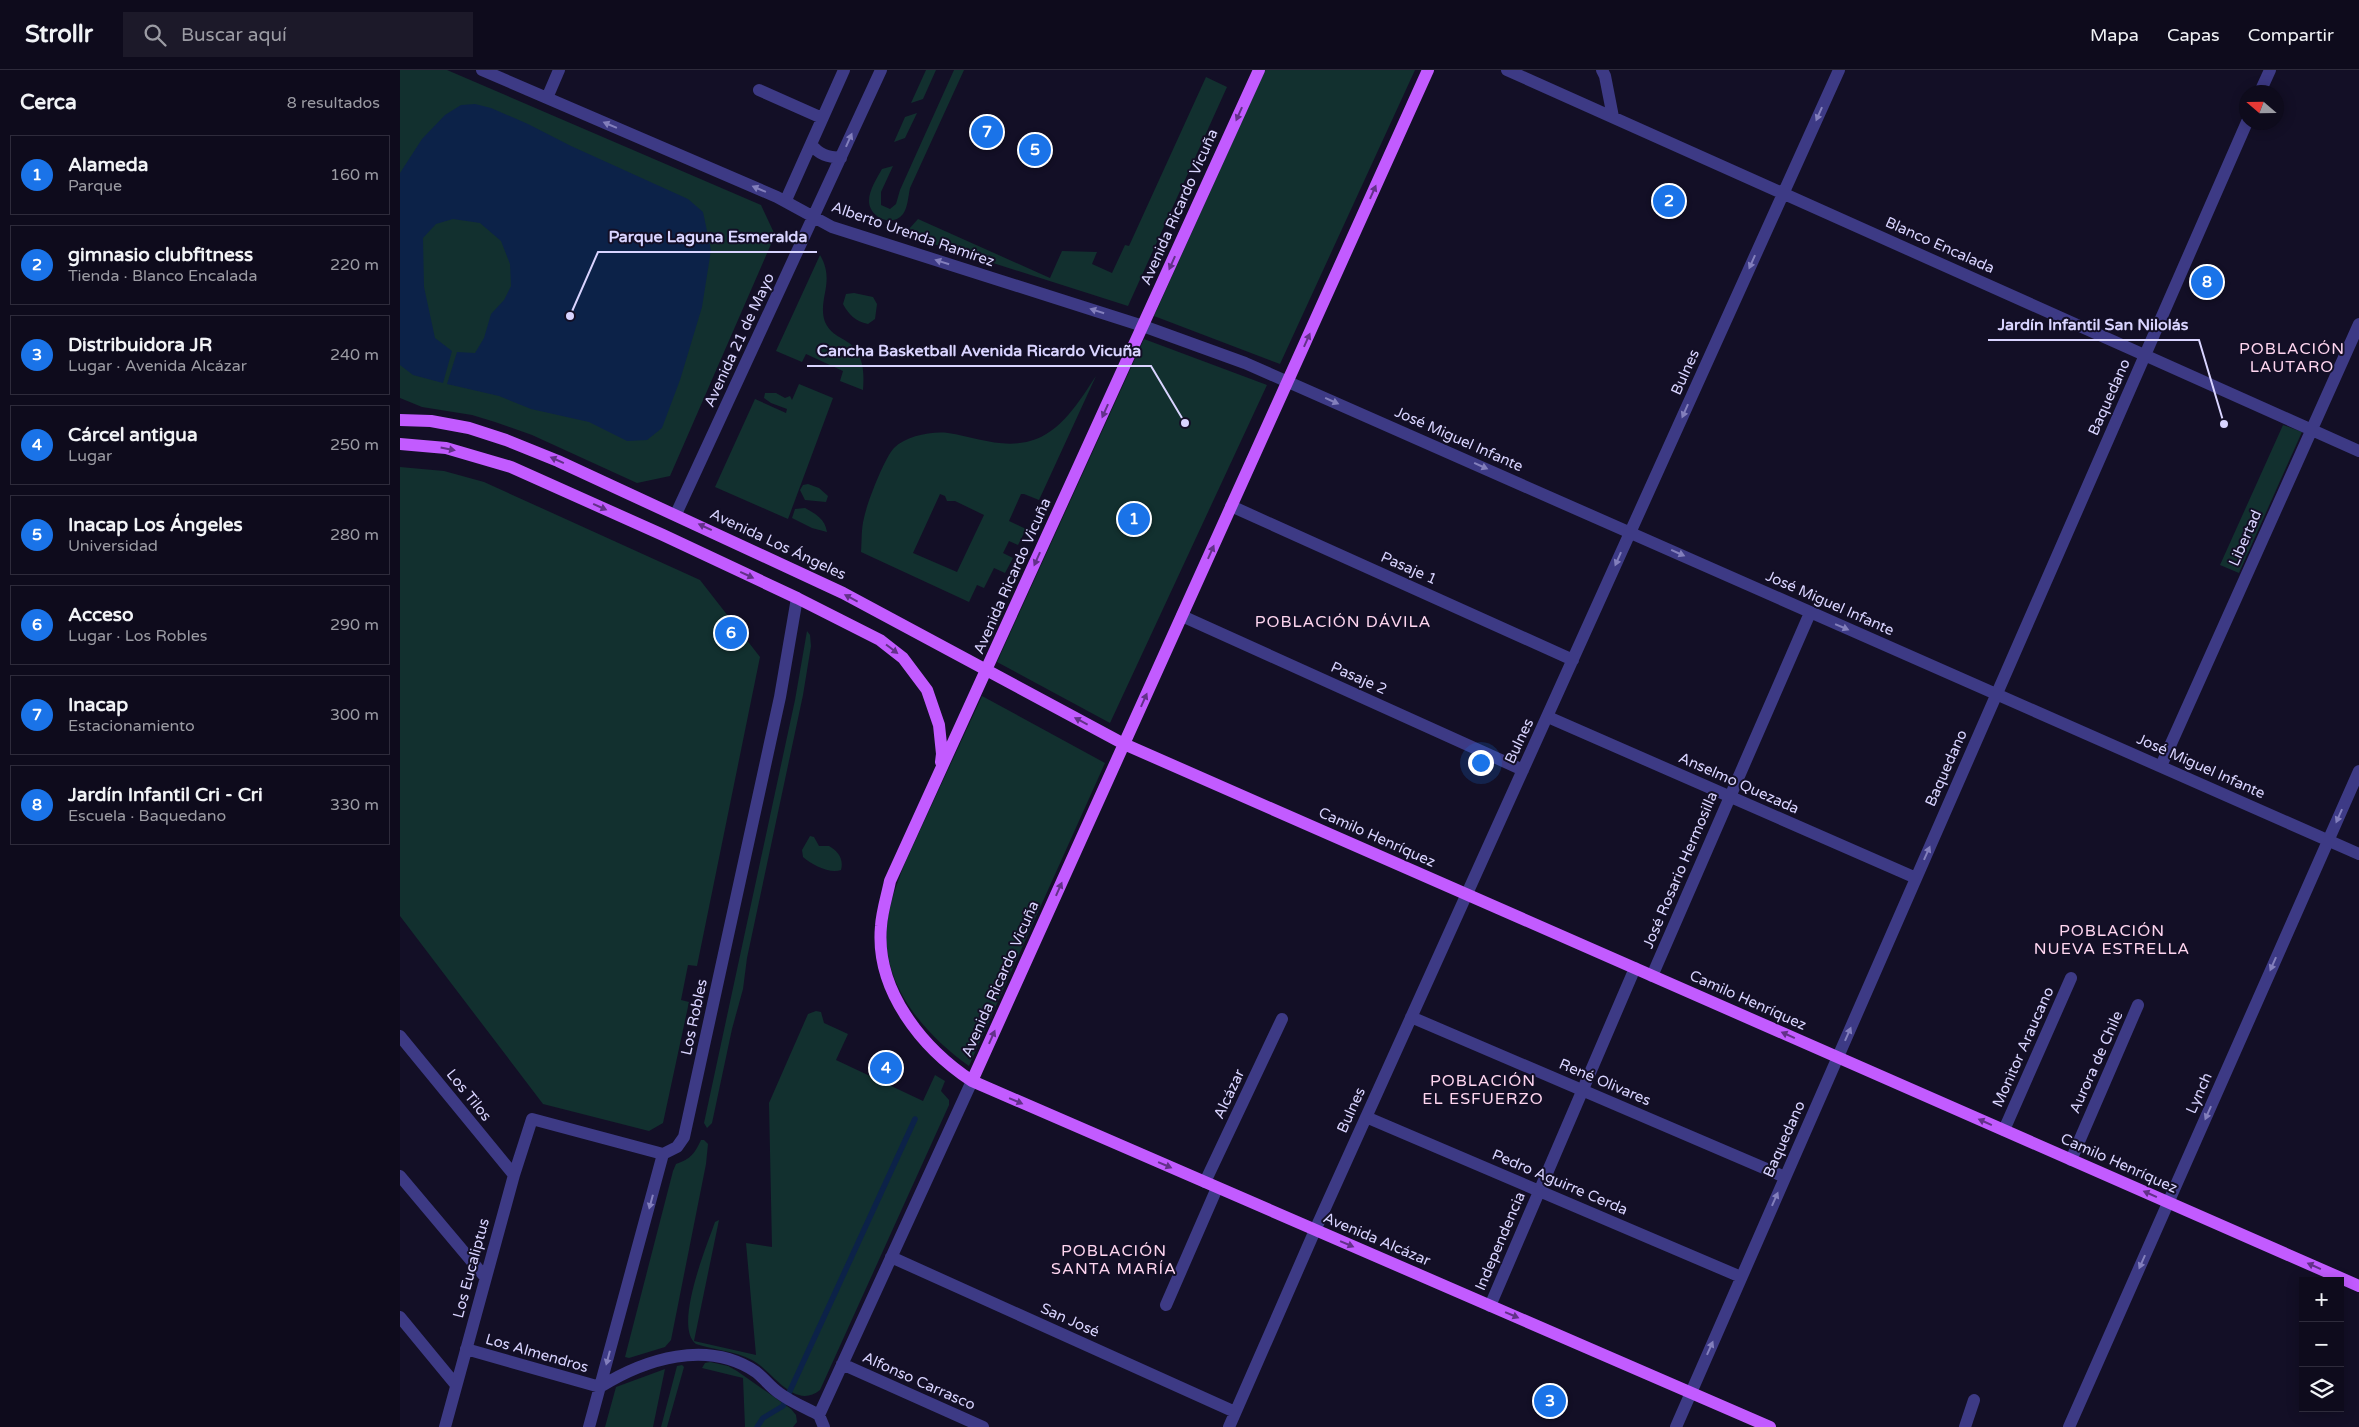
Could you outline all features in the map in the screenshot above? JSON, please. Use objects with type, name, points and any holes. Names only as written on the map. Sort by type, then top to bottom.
[{"type":"main road","name":"Avenida Ricardo Vicuña","points":[[1258,70],[987,670],[940,767],[890,881],[881,926],[881,950],[892,987],[907,1019],[934,1052],[972,1081],[1428,70]]},
{"type":"main road","name":"Avenida Los Ángeles","points":[[400,420],[450,424],[506,440],[676,514],[843,593],[1124,744]]},
{"type":"main road","points":[[400,444],[446,448],[511,467],[797,598],[880,640],[893,648],[913,669],[927,690],[936,712],[942,754],[940,767]]},
{"type":"main road","name":"Camilo Henríquez","points":[[1124,744],[2359,1286]]},
{"type":"main road","name":"Avenida Alcázar","points":[[972,1081],[1770,1427]]},
{"type":"street","name":"Alberto Urenda Ramírez","points":[[482,70],[786,200],[832,227],[1143,326],[1245,363],[1288,382]]},
{"type":"street","points":[[546,98],[559,70]]},
{"type":"street","points":[[786,200],[844,70]]},
{"type":"street","name":"Avenida 21 de Mayo","points":[[676,514],[815,217],[881,70]]},
{"type":"street","name":"Blanco Encalada","points":[[1507,70],[2359,451]]},
{"type":"street","points":[[1602,70],[1605,76],[1613,117]]},
{"type":"street","name":"Bulnes","points":[[1229,1427],[1315,1230],[1839,70]]},
{"type":"street","points":[[2263,85],[2270,70]]},
{"type":"street","points":[[760,90],[822,118]]},
{"type":"street","name":"Baquedano","points":[[1676,1427],[2243,130]]},
{"type":"street","points":[[811,144],[816,152],[841,158]]},
{"type":"street","name":"Libertad","points":[[2161,766],[2359,324]]},
{"type":"street","name":"José Miguel Infante","points":[[1288,382],[2359,854]]},
{"type":"street","name":"Pasaje 1","points":[[1232,506],[1572,660]]},
{"type":"street","name":"Los Robles","points":[[663,1154],[670,1152],[682,1143],[686,1131],[780,697],[797,598]]},
{"type":"street","name":"José Rosario Hermosilla","points":[[1652,976],[1810,612]]},
{"type":"street","name":"Pasaje 2","points":[[1182,616],[1523,770]]},
{"type":"street","name":"Anselmo Quezada","points":[[1548,717],[1916,878]]},
{"type":"street","name":"Lynch","points":[[2068,1427],[2359,771]]},
{"type":"street","name":"Independencia","points":[[1490,1306],[1635,968]]},
{"type":"street","name":"Monitor Araucano","points":[[2004,1130],[2071,978]]},
{"type":"street","name":"Aurora de Chile","points":[[2071,1160],[2138,1005]]},
{"type":"street","name":"René Olivares","points":[[1412,1016],[1785,1177]]},
{"type":"street","name":"Alcázar","points":[[1205,1182],[1282,1020]]},
{"type":"street","name":"Los Tilos","points":[[400,1036],[514,1174]]},
{"type":"street","name":"Avenida Ricardo Vicuña","points":[[821,1421],[842,1364],[972,1081]]},
{"type":"street","name":"Pedro Aguirre Cerda","points":[[1366,1117],[1741,1277]]},
{"type":"street","name":"Los Eucaliptus","points":[[445,1427],[514,1174],[532,1119],[663,1154]]},
{"type":"street","points":[[589,1427],[663,1154]]},
{"type":"street","points":[[400,1176],[485,1277]]},
{"type":"street","points":[[1166,1305],[1217,1188]]},
{"type":"street","name":"San José","points":[[891,1257],[1235,1412]]},
{"type":"street","points":[[400,1318],[456,1385]]},
{"type":"street","name":"Los Almendros","points":[[466,1349],[600,1387]]},
{"type":"street","points":[[600,1387],[619,1376],[645,1365],[678,1355],[696,1354],[724,1358],[756,1372],[786,1398],[821,1421]]},
{"type":"street","name":"Alfonso Carrasco","points":[[842,1364],[983,1427]]},
{"type":"street","points":[[1965,1427],[1974,1400]]},
{"type":"green space","points":[[400,70],[447,70],[761,205],[775,235],[670,476],[637,483],[532,435],[472,415],[422,407],[400,398]]},
{"type":"green space","points":[[926,70],[936,70],[923,99],[911,103]]},
{"type":"green space","points":[[954,70],[964,70],[910,188],[905,211],[893,220],[882,219],[870,207],[869,197],[874,184],[882,169],[893,166],[881,192],[881,205],[890,209],[896,204],[900,190]]},
{"type":"green space","points":[[1265,70],[1415,70],[1280,364],[1154,316]]},
{"type":"green space","points":[[1206,77],[1227,87],[1128,306],[896,232],[909,229],[918,219],[1050,278],[1062,251],[1097,252],[1092,264],[1112,273],[1125,245],[1129,246]]},
{"type":"green space","points":[[917,113],[905,138],[894,142],[905,117]]},
{"type":"green space","points":[[820,255],[827,282],[823,306],[825,322],[836,335],[853,346],[859,355],[863,369],[863,390],[840,381],[843,371],[806,354],[802,362],[776,351]]},
{"type":"green space","points":[[854,293],[873,297],[877,304],[875,319],[868,324],[853,317],[843,304],[846,294]]},
{"type":"green space","points":[[1144,339],[1267,385],[1110,723],[997,662]]},
{"type":"green space","points":[[1096,376],[1039,500],[1021,494],[1009,521],[1026,529],[1018,545],[1009,541],[1003,553],[1013,558],[1005,573],[994,568],[984,588],[977,585],[969,602],[861,552],[862,526],[876,482],[890,454],[899,444],[912,437],[942,433],[1009,444],[1030,441],[1051,431],[1060,423],[1076,405]],"holes":[[[940,494],[945,496],[947,501],[955,501],[984,515],[957,572],[913,553]]]},
{"type":"green space","points":[[799,384],[833,398],[788,519],[715,487],[755,399],[786,413],[787,409],[764,398],[765,393],[776,393],[785,398],[790,396],[792,400]]},
{"type":"green space","points":[[2283,425],[2302,432],[2239,573],[2220,565]]},
{"type":"green space","points":[[400,467],[444,471],[484,482],[700,580],[760,657],[697,966],[688,965],[681,1000],[689,1002],[663,1123],[649,1131],[543,1104],[400,916]]},
{"type":"green space","points":[[808,484],[819,488],[828,496],[826,502],[805,500],[800,490],[803,485]]},
{"type":"green space","points":[[805,508],[822,520],[827,532],[812,528],[792,518],[795,509]]},
{"type":"green space","points":[[807,631],[810,635],[811,646],[803,695],[747,958],[743,989],[732,1029],[712,1123],[707,1128],[704,1123],[795,700]]},
{"type":"green space","points":[[982,696],[1105,763],[969,1066],[936,1039],[909,1006],[898,987],[891,968],[887,947],[887,926],[891,902],[905,863]]},
{"type":"green space","points":[[810,836],[814,837],[819,846],[829,846],[838,853],[842,862],[841,870],[832,871],[821,868],[803,857],[802,850]]},
{"type":"green space","points":[[816,1011],[821,1012],[824,1023],[848,1034],[836,1060],[923,1101],[935,1075],[945,1081],[941,1091],[949,1100],[949,1105],[820,1390],[810,1395],[801,1396],[784,1387],[752,1360],[696,1344],[694,1341],[756,1355],[746,1243],[772,1247],[769,1103],[808,1014]]},
{"type":"green space","points":[[701,1140],[708,1144],[706,1164],[671,1340],[665,1347],[629,1358],[625,1357],[673,1171],[676,1164],[692,1155]]},
{"type":"green space","points":[[719,1220],[694,1341],[690,1335],[688,1321],[690,1304],[705,1248],[715,1222]]},
{"type":"green space","points":[[710,1362],[728,1366],[737,1371],[791,1409],[796,1415],[797,1422],[793,1427],[745,1427],[743,1378],[702,1368],[705,1363]]},
{"type":"green space","points":[[682,1365],[684,1367],[667,1427],[661,1427],[677,1366]]},
{"type":"green space","points":[[665,1369],[653,1427],[605,1427],[616,1387]]},
{"type":"water","points":[[475,104],[491,108],[528,124],[571,146],[688,199],[703,212],[711,250],[702,307],[680,380],[662,428],[647,440],[627,441],[589,422],[531,409],[499,396],[447,384],[457,352],[475,353],[484,338],[491,314],[504,300],[511,286],[510,264],[501,241],[480,223],[453,219],[436,224],[423,238],[424,287],[435,338],[452,351],[443,383],[413,375],[400,365],[400,173],[422,139],[445,115],[461,105]]},
{"type":"waterway","points":[[757,1427],[763,1418],[783,1406],[915,1119]]},
{"type":"place","name":"Inacap","points":[[987,132]]},
{"type":"place","name":"Inacap Los Ángeles","points":[[1035,150]]},
{"type":"place","name":"gimnasio clubfitness","points":[[1669,201]]},
{"type":"place","name":"Jardín Infantil Cri - Cri","points":[[2207,282]]},
{"type":"place","name":"Parque Laguna Esmeralda","points":[[570,316]]},
{"type":"place","name":"Cancha Basketball Avenida Ricardo Vicuña","points":[[1185,423]]},
{"type":"place","name":"Jardín Infantil San Nilolás","points":[[2224,424]]},
{"type":"place","name":"Alameda","points":[[1134,519]]},
{"type":"place","name":"Acceso","points":[[731,633]]},
{"type":"place","name":"Cárcel antigua","points":[[886,1068]]},
{"type":"place","name":"Distribuidora JR","points":[[1550,1401]]},
{"type":"district","name":"POBLACIÓN LAUTARO","points":[[2292,357]]},
{"type":"district","name":"POBLACIÓN DÁVILA","points":[[1343,621]]},
{"type":"district","name":"POBLACIÓN NUEVA ESTRELLA","points":[[2112,939]]},
{"type":"district","name":"POBLACIÓN EL ESFUERZO","points":[[1483,1089]]},
{"type":"district","name":"POBLACIÓN SANTA MARÍA","points":[[1114,1259]]}]
